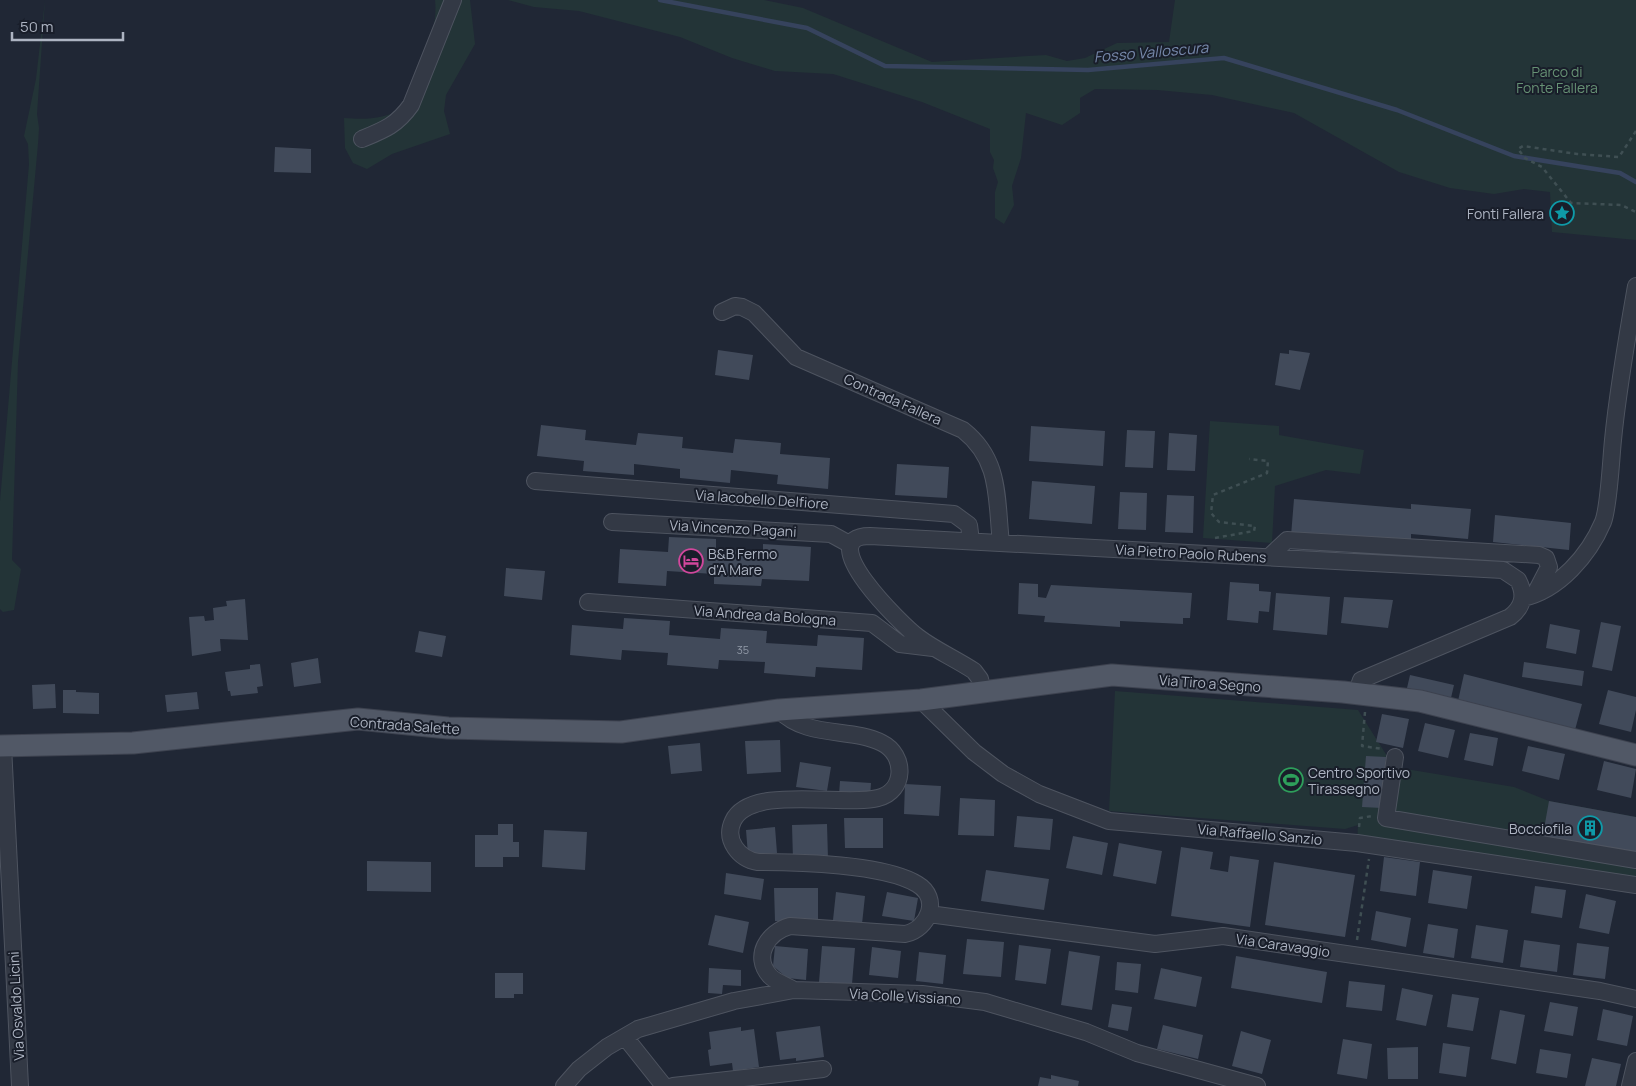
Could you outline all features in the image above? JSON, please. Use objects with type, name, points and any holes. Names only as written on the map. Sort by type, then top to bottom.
[{"type":"main road","name":"Via Tiro a Segno","points":[[779,710],[921,700],[1112,675],[1361,702],[1420,701],[1636,755]]},
{"type":"main road","name":"Contrada Salette","points":[[2,746],[133,742],[358,719],[448,728],[621,732],[779,710]]},
{"type":"street","points":[[362,139],[382,131],[400,120],[411,105],[453,0]]},
{"type":"street","points":[[1528,597],[1542,592],[1576,564],[1592,544],[1604,520],[1619,384],[1636,286]]},
{"type":"street","name":"Contrada Fallera","points":[[722,312],[735,306],[742,307],[754,314],[796,357],[963,430],[976,440],[989,458],[995,481],[1001,543]]},
{"type":"street","name":"Via Iacobello Delfiore","points":[[535,481],[954,514],[969,525],[971,541]]},
{"type":"street","name":"Via Vincenzo Pagani","points":[[612,522],[832,534],[851,545]]},
{"type":"street","name":"Via Pietro Paolo Rubens","points":[[851,545],[858,538],[867,536],[1503,570],[1518,580],[1528,597]]},
{"type":"street","points":[[1269,557],[1287,540],[1539,555],[1546,558],[1549,567],[1528,597],[1510,617],[1361,680],[1361,702]]},
{"type":"street","points":[[851,545],[850,556],[852,561],[867,583],[902,623],[935,648],[974,671],[980,679],[983,692]]},
{"type":"street","name":"Via Andrea da Bologna","points":[[588,602],[872,623],[900,644],[935,648]]},
{"type":"street","name":"Via Raffaello Sanzio","points":[[921,700],[974,752],[1002,774],[1039,794],[1109,821],[1364,844],[1636,885]]},
{"type":"street","points":[[779,710],[794,723],[880,742],[896,755],[900,769],[898,781],[890,792],[879,798],[791,799],[748,806],[738,814],[731,826],[732,842],[736,850],[752,862],[874,870],[911,881],[926,893],[930,900],[929,914],[920,928],[905,934],[790,926],[781,928],[767,941],[763,961],[770,976],[794,990]]},
{"type":"street","name":"Via Osvaldo Licini","points":[[2,746],[20,1086]]},
{"type":"street","points":[[1395,757],[1386,818],[1636,860]]},
{"type":"street","name":"Via Caravaggio","points":[[929,914],[1155,944],[1223,936],[1590,989],[1636,999]]},
{"type":"street","name":"Via Colle Vissiano","points":[[564,1086],[578,1069],[638,1029],[734,1001],[794,990],[922,994],[985,1002],[1086,1032],[1137,1053],[1257,1086]]},
{"type":"street","points":[[625,1037],[664,1086]]},
{"type":"street","points":[[1630,1086],[1636,1061]]},
{"type":"street","points":[[673,1086],[823,1069]]},
{"type":"path","points":[[1636,131],[1620,157],[1577,154],[1523,146],[1518,150],[1525,158],[1542,167],[1571,203],[1621,205],[1636,212]]},
{"type":"path","points":[[1209,539],[1254,531],[1254,526],[1219,522],[1211,513],[1213,495],[1267,473],[1268,460],[1249,459]]},
{"type":"path","points":[[1361,702],[1362,746],[1394,751],[1395,757]]},
{"type":"path","points":[[1354,956],[1364,844],[1360,818],[1377,815],[1386,818]]},
{"type":"green space","points":[[45,0],[37,114],[39,128],[38,144],[18,362],[12,560],[21,569],[14,610],[3,612],[0,609],[0,501],[29,164],[28,144],[24,136],[36,79]]},
{"type":"green space","points":[[435,0],[470,0],[475,44],[446,95],[444,111],[450,134],[392,154],[367,169],[353,163],[345,148],[344,118],[375,118],[404,108],[426,55],[434,27]]},
{"type":"green space","name":"Parco di Fonte Fallera","points":[[508,0],[764,0],[803,8],[932,62],[1046,55],[1067,61],[1085,58],[1117,43],[1169,42],[1175,0],[1636,0],[1636,240],[1552,232],[1550,192],[1524,189],[1494,194],[1450,188],[1399,172],[1294,113],[1212,95],[1157,90],[1095,89],[1080,98],[1080,113],[1062,125],[1026,113],[1021,158],[1012,186],[1014,205],[1004,224],[995,218],[995,192],[998,182],[993,168],[994,160],[990,152],[990,129],[922,102],[833,74],[775,71],[732,58],[680,37],[579,11],[534,7]]},
{"type":"green space","points":[[1210,421],[1279,426],[1279,435],[1364,450],[1360,474],[1326,470],[1275,486],[1272,543],[1203,538]]},
{"type":"green space","name":"Centro Sportivo Tirassegno","points":[[1115,691],[1358,710],[1394,767],[1514,787],[1549,801],[1636,817],[1636,885],[1357,843],[1358,825],[1345,829],[1109,811]]},
{"type":"building","points":[[275,147],[311,149],[311,173],[274,172]]},
{"type":"building","points":[[718,350],[753,355],[749,380],[715,375]]},
{"type":"building","points":[[1289,350],[1310,353],[1300,390],[1275,385],[1280,353],[1289,354]]},
{"type":"building","points":[[541,425],[586,430],[585,440],[636,445],[638,433],[683,437],[682,448],[733,453],[735,439],[781,443],[780,454],[830,458],[828,489],[777,484],[778,475],[731,470],[730,483],[680,478],[680,469],[634,464],[634,475],[583,471],[584,461],[537,456]]},
{"type":"building","points":[[1031,426],[1105,431],[1103,466],[1029,461]]},
{"type":"building","points":[[1127,430],[1155,431],[1153,468],[1125,467]]},
{"type":"building","points":[[1169,433],[1197,435],[1195,471],[1167,470]]},
{"type":"building","points":[[897,464],[949,467],[947,498],[895,495]]},
{"type":"building","points":[[1032,481],[1095,486],[1092,524],[1029,519]]},
{"type":"building","points":[[1120,492],[1147,493],[1146,530],[1118,529]]},
{"type":"building","points":[[1167,495],[1194,496],[1193,533],[1165,532]]},
{"type":"building","points":[[1294,499],[1411,509],[1411,504],[1471,509],[1468,539],[1411,534],[1411,541],[1291,536]]},
{"type":"building","points":[[1495,515],[1571,523],[1569,550],[1493,542]]},
{"type":"building","points":[[669,537],[716,539],[716,549],[763,552],[763,544],[811,547],[809,581],[762,579],[761,586],[714,584],[714,574],[667,571],[666,586],[618,583],[620,549],[668,552]]},
{"type":"building","points":[[506,568],[545,571],[542,600],[504,596]]},
{"type":"building","points":[[1230,582],[1259,584],[1259,591],[1271,592],[1269,612],[1259,611],[1258,623],[1227,620]]},
{"type":"building","points":[[1019,583],[1038,584],[1038,597],[1046,598],[1051,585],[1192,593],[1190,618],[1183,618],[1183,624],[1120,621],[1120,627],[1044,622],[1045,616],[1018,614]]},
{"type":"building","points":[[1276,593],[1330,597],[1327,635],[1273,630]]},
{"type":"building","points":[[1344,597],[1393,600],[1388,628],[1341,623]]},
{"type":"building","points":[[245,599],[248,640],[220,639],[221,651],[192,656],[189,617],[204,616],[205,621],[214,620],[213,608],[227,606],[226,601]]},
{"type":"building","points":[[624,618],[670,621],[669,635],[720,639],[721,628],[767,631],[766,643],[817,646],[818,635],[864,638],[862,670],[816,667],[815,677],[764,673],[765,662],[719,660],[718,669],[667,665],[668,653],[622,650],[621,660],[570,655],[572,625],[623,629]]},
{"type":"building","points":[[1601,622],[1621,626],[1612,671],[1592,667]]},
{"type":"building","points":[[1550,624],[1580,630],[1576,654],[1546,648]]},
{"type":"building","points":[[419,631],[446,636],[442,657],[415,652]]},
{"type":"building","points":[[318,658],[321,683],[294,687],[291,663]]},
{"type":"building","points":[[1524,662],[1584,671],[1582,686],[1522,677]]},
{"type":"building","points":[[260,664],[263,686],[257,687],[258,693],[231,696],[230,691],[228,691],[225,672],[250,669],[250,665]]},
{"type":"building","points":[[1464,674],[1582,704],[1575,730],[1458,701]]},
{"type":"building","points":[[1410,675],[1454,685],[1451,698],[1407,688]]},
{"type":"building","points":[[55,684],[56,708],[33,709],[32,685]]},
{"type":"building","points":[[63,690],[99,693],[99,714],[63,713]]},
{"type":"building","points":[[1608,690],[1636,697],[1636,710],[1631,732],[1599,724]]},
{"type":"building","points":[[197,692],[199,709],[167,712],[165,695]]},
{"type":"building","points":[[1382,714],[1409,719],[1403,748],[1376,742]]},
{"type":"building","points":[[1425,723],[1455,730],[1448,758],[1418,751]]},
{"type":"building","points":[[1470,733],[1498,738],[1493,766],[1464,760]]},
{"type":"building","points":[[780,740],[781,772],[747,774],[745,741]]},
{"type":"building","points":[[700,743],[702,771],[671,774],[668,746]]},
{"type":"building","points":[[1528,746],[1565,754],[1559,780],[1522,771]]},
{"type":"building","points":[[1366,756],[1386,757],[1382,808],[1362,807]]},
{"type":"building","points":[[1604,761],[1636,769],[1631,798],[1597,790]]},
{"type":"building","points":[[800,762],[831,767],[827,791],[796,787]]},
{"type":"building","points":[[840,781],[871,783],[870,797],[839,795]]},
{"type":"building","points":[[905,784],[941,786],[939,816],[904,814]]},
{"type":"building","points":[[960,798],[995,800],[994,836],[958,835]]},
{"type":"building","name":"Bocciofila","points":[[1549,801],[1636,817],[1636,856],[1542,840]]},
{"type":"building","points":[[1017,816],[1053,819],[1050,850],[1014,847]]},
{"type":"building","points":[[844,818],[883,818],[883,848],[845,848]]},
{"type":"building","points":[[498,824],[513,824],[513,842],[519,842],[519,857],[503,857],[503,867],[475,867],[475,835],[498,835]]},
{"type":"building","points":[[827,824],[828,859],[793,860],[792,825]]},
{"type":"building","points":[[775,827],[777,853],[748,855],[746,830]]},
{"type":"building","points":[[544,830],[587,832],[585,870],[542,867]]},
{"type":"building","points":[[1073,836],[1108,843],[1102,875],[1066,868]]},
{"type":"building","points":[[1119,843],[1162,851],[1156,884],[1113,876]]},
{"type":"building","points":[[1181,847],[1213,852],[1210,869],[1228,872],[1230,856],[1259,860],[1250,927],[1171,916]]},
{"type":"building","points":[[1384,857],[1420,862],[1416,896],[1380,891]]},
{"type":"building","points":[[367,861],[431,862],[431,892],[367,891]]},
{"type":"building","points":[[1274,862],[1355,875],[1345,937],[1265,925]]},
{"type":"building","points":[[986,870],[1049,879],[1044,910],[981,901]]},
{"type":"building","points":[[1433,870],[1472,876],[1467,909],[1428,903]]},
{"type":"building","points":[[726,873],[764,879],[761,900],[724,894]]},
{"type":"building","points":[[1535,886],[1566,890],[1562,918],[1531,913]]},
{"type":"building","points":[[774,888],[818,888],[818,921],[775,921]]},
{"type":"building","points":[[836,892],[865,896],[862,924],[833,920]]},
{"type":"building","points":[[887,892],[918,898],[914,921],[882,916]]},
{"type":"building","points":[[1586,894],[1616,901],[1609,934],[1579,928]]},
{"type":"building","points":[[1376,911],[1411,918],[1406,947],[1371,940]]},
{"type":"building","points":[[715,915],[749,922],[743,953],[708,945]]},
{"type":"building","points":[[1428,924],[1458,929],[1454,958],[1423,953]]},
{"type":"building","points":[[1476,925],[1508,930],[1503,963],[1471,958]]},
{"type":"building","points":[[967,939],[1004,942],[1001,977],[963,974]]},
{"type":"building","points":[[1524,940],[1560,945],[1557,972],[1520,967]]},
{"type":"building","points":[[1577,943],[1609,947],[1605,979],[1573,975]]},
{"type":"building","points":[[1019,945],[1051,949],[1046,984],[1015,980]]},
{"type":"building","points":[[775,946],[808,949],[806,980],[787,978],[773,966]]},
{"type":"building","points":[[822,946],[855,948],[852,984],[819,982]]},
{"type":"building","points":[[872,947],[901,951],[898,978],[869,975]]},
{"type":"building","points":[[1069,951],[1100,956],[1092,1010],[1061,1005]]},
{"type":"building","points":[[919,952],[946,955],[943,984],[916,981]]},
{"type":"building","points":[[1236,956],[1327,972],[1322,1003],[1231,988]]},
{"type":"building","points":[[1117,962],[1141,964],[1138,993],[1115,990]]},
{"type":"building","points":[[709,968],[741,970],[741,986],[723,985],[722,994],[708,993]]},
{"type":"building","points":[[1161,968],[1202,977],[1196,1007],[1154,999]]},
{"type":"building","points":[[495,973],[523,973],[523,994],[514,994],[514,998],[495,998]]},
{"type":"building","points":[[1349,981],[1385,985],[1382,1011],[1346,1007]]},
{"type":"building","points":[[1402,988],[1433,995],[1426,1026],[1396,1020]]},
{"type":"building","points":[[1452,994],[1479,998],[1473,1031],[1447,1027]]},
{"type":"building","points":[[1550,1002],[1578,1007],[1573,1036],[1544,1031]]},
{"type":"building","points":[[1112,1004],[1132,1007],[1128,1031],[1108,1027]]},
{"type":"building","points":[[1603,1009],[1633,1016],[1627,1046],[1597,1040]]},
{"type":"building","points":[[1500,1010],[1525,1015],[1516,1064],[1491,1059]]},
{"type":"building","points":[[1163,1025],[1203,1035],[1198,1059],[1157,1049]]},
{"type":"building","points":[[820,1026],[824,1057],[796,1061],[796,1058],[780,1060],[776,1032]]},
{"type":"building","points":[[741,1027],[741,1031],[754,1029],[759,1067],[733,1071],[732,1063],[710,1066],[708,1050],[711,1049],[709,1032]]},
{"type":"building","points":[[1241,1031],[1271,1040],[1262,1074],[1232,1066]]},
{"type":"building","points":[[1343,1039],[1372,1044],[1367,1079],[1337,1074]]},
{"type":"building","points":[[1443,1043],[1470,1047],[1466,1077],[1439,1073]]},
{"type":"building","points":[[1418,1047],[1418,1079],[1388,1079],[1387,1048]]},
{"type":"building","points":[[1540,1049],[1571,1054],[1567,1078],[1536,1073]]},
{"type":"building","points":[[1592,1058],[1621,1064],[1616,1086],[1585,1086]]},
{"type":"building","points":[[1051,1075],[1079,1081],[1078,1086],[1038,1086],[1040,1077],[1051,1079]]},
{"type":"waterway","name":"Fosso Valloscura","points":[[660,0],[807,28],[885,66],[1088,70],[1224,58],[1397,110],[1514,156],[1620,173],[1636,182]]},
{"type":"place","name":"Fonti Fallera","points":[[1562,213]]},
{"type":"place","name":"B&B Fermo d'A Mare","points":[[691,561]]},
{"type":"place","name":"Centro Sportivo Tirassegno","points":[[1291,780]]},
{"type":"place","name":"Bocciofila","points":[[1590,828]]}]
